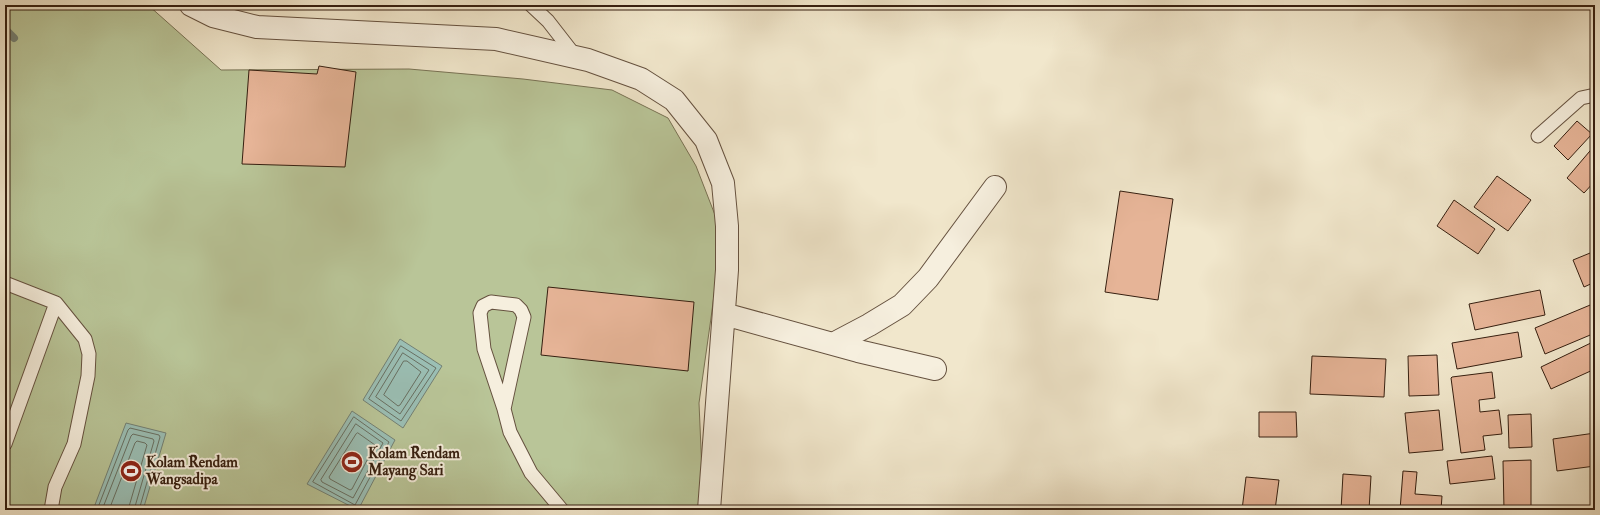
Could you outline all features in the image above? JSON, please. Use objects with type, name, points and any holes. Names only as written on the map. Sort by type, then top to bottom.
[{"type":"street","points":[[191,5],[213,16],[257,27],[496,39],[588,60],[641,78],[674,100],[706,140],[723,184],[726,219],[727,270],[709,510]]},
{"type":"street","points":[[833,344],[869,325],[902,304],[928,278],[995,187]]},
{"type":"street","points":[[724,314],[833,344],[936,369]]},
{"type":"lane","points":[[531,5],[548,21],[576,57]]},
{"type":"lane","points":[[1538,136],[1581,98],[1595,95]]},
{"type":"lane","points":[[5,283],[56,303],[85,339],[89,354],[88,376],[74,444],[55,487],[51,510]]},
{"type":"lane","points":[[504,409],[524,317],[521,310],[516,305],[491,302],[483,306],[480,313],[484,349],[510,432],[531,473],[562,510]]},
{"type":"lane","points":[[5,444],[56,303]]},
{"type":"green space","points":[[5,5],[148,5],[221,70],[409,69],[523,79],[612,90],[668,118],[696,166],[722,233],[699,403],[702,472],[698,510],[5,510]]},
{"type":"water","points":[[400,339],[442,366],[403,428],[363,400]]},
{"type":"water","name":"Kolam Rendam Mayang Sari","points":[[352,411],[395,440],[358,510],[307,484]]},
{"type":"water","name":"Kolam Rendam Wangsadipa","points":[[126,423],[166,433],[143,510],[93,510]]},
{"type":"building","points":[[319,66],[356,72],[345,167],[242,164],[249,70],[317,74]]},
{"type":"building","points":[[1577,121],[1592,134],[1568,160],[1554,146]]},
{"type":"building","points":[[1595,145],[1595,181],[1584,193],[1567,178]]},
{"type":"building","points":[[1497,176],[1531,200],[1508,231],[1474,207]]},
{"type":"building","points":[[1120,191],[1173,199],[1158,300],[1105,292]]},
{"type":"building","points":[[1454,200],[1495,229],[1478,254],[1437,226]]},
{"type":"building","points":[[1595,251],[1595,282],[1584,287],[1573,260]]},
{"type":"building","points":[[548,287],[694,302],[688,371],[541,355]]},
{"type":"building","points":[[1540,290],[1545,315],[1475,330],[1469,304]]},
{"type":"building","points":[[1595,303],[1595,333],[1545,354],[1535,328]]},
{"type":"building","points":[[1518,332],[1522,357],[1457,369],[1452,343]]},
{"type":"building","points":[[1595,341],[1595,369],[1551,389],[1541,367]]},
{"type":"building","points":[[1437,355],[1439,395],[1409,396],[1408,356]]},
{"type":"building","points":[[1312,356],[1386,359],[1384,397],[1310,394]]},
{"type":"building","points":[[1492,372],[1495,398],[1479,400],[1480,412],[1499,410],[1502,434],[1483,436],[1485,450],[1461,453],[1451,378]]},
{"type":"building","points":[[1439,410],[1443,450],[1409,453],[1405,413]]},
{"type":"building","points":[[1259,412],[1296,412],[1297,437],[1259,437]]},
{"type":"building","points":[[1531,414],[1532,447],[1509,448],[1508,415]]},
{"type":"building","points":[[1595,433],[1595,466],[1557,471],[1553,439]]},
{"type":"building","points":[[1492,456],[1495,479],[1450,484],[1447,461]]},
{"type":"building","points":[[1531,460],[1531,510],[1504,510],[1503,461]]},
{"type":"building","points":[[1403,471],[1417,472],[1415,494],[1442,496],[1441,510],[1400,510]]},
{"type":"building","points":[[1343,474],[1371,476],[1369,510],[1341,510]]},
{"type":"building","points":[[1246,477],[1279,480],[1275,510],[1242,510]]},
{"type":"waterway","points":[[5,29],[14,38]]},
{"type":"place","name":"Kolam Rendam Mayang Sari","points":[[352,462]]},
{"type":"place","name":"Kolam Rendam Wangsadipa","points":[[131,471]]}]
